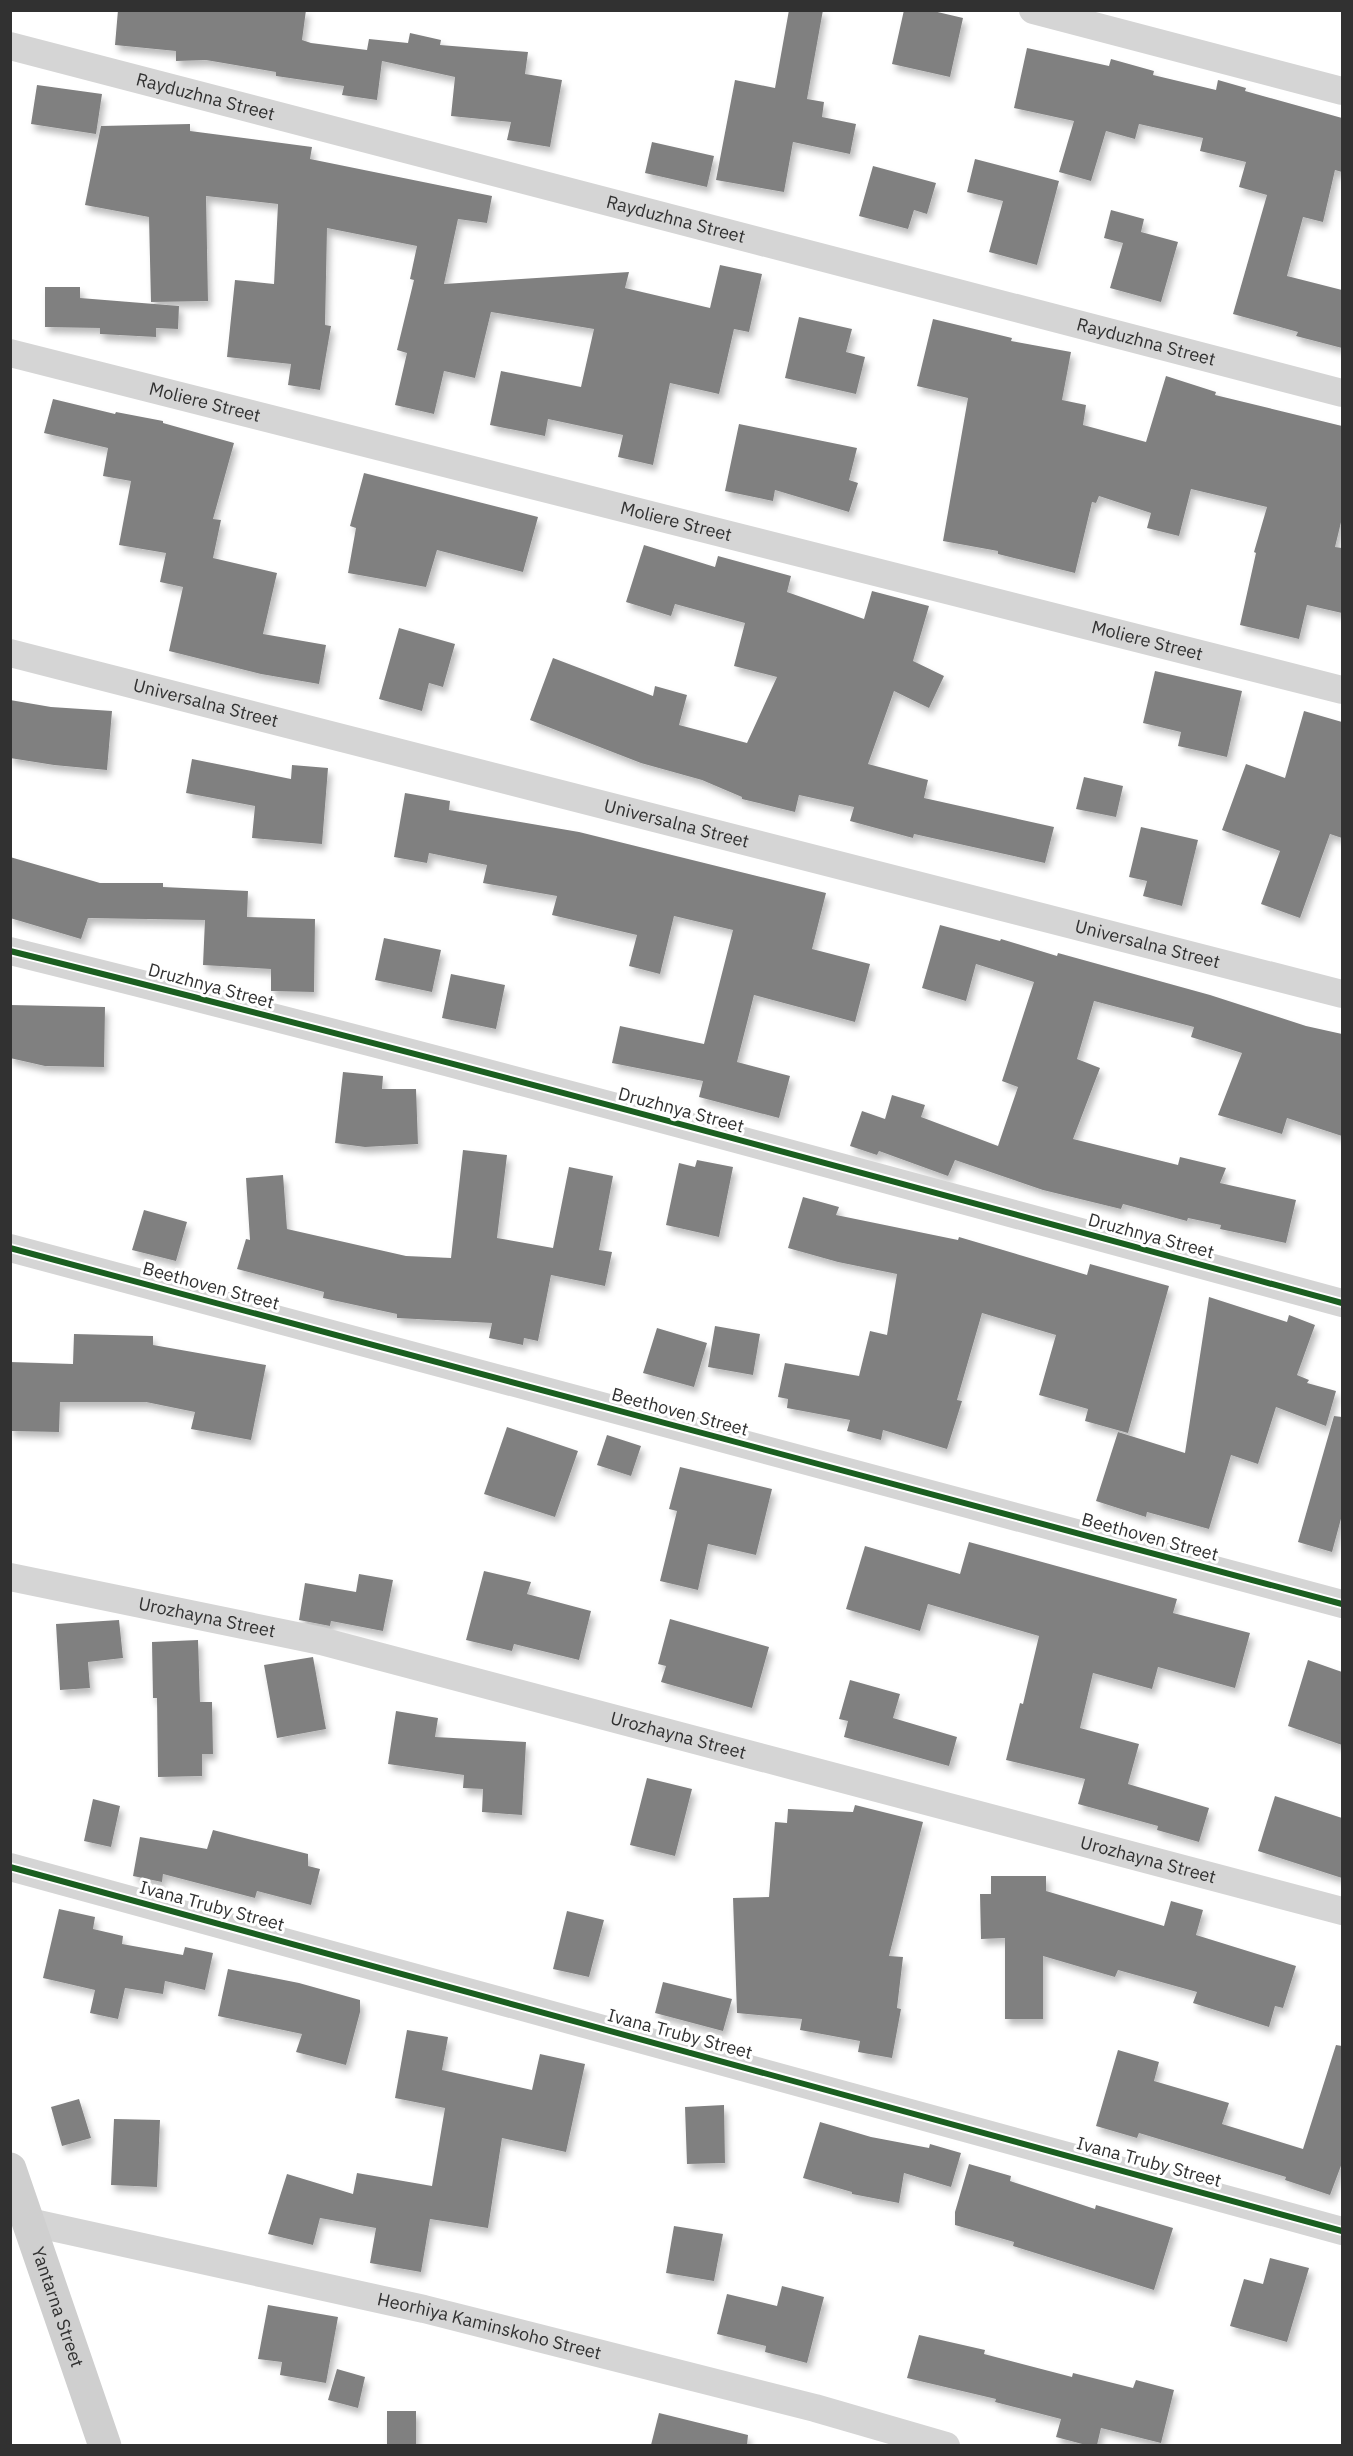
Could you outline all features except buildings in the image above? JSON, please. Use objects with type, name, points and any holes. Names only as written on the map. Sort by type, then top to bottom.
[{"type":"main road","name":"Yantarna Street","points":[[10,2169],[105,2445]]},
{"type":"street","points":[[1033,10],[1342,91]]},
{"type":"street","name":"Rayduzhna Street","points":[[10,46],[1342,393]]},
{"type":"street","name":"Moliere Street","points":[[10,353],[1342,690]]},
{"type":"street","name":"Universalna Street","points":[[10,653],[1342,994]]},
{"type":"street","name":"Druzhnya Street","points":[[10,951],[176,992],[806,1158],[1342,1303]]},
{"type":"street","name":"Beethoven Street","points":[[10,1248],[1342,1604]]},
{"type":"street","name":"Urozhayna Street","points":[[10,1577],[321,1641],[1342,1911]]},
{"type":"street","name":"Ivana Truby Street","points":[[10,1867],[1342,2231]]},
{"type":"street","name":"Heorhiya Kaminskoho Street","points":[[29,2222],[424,2309],[815,2408],[946,2445]]},
{"type":"cycle path","points":[[10,951],[511,1079],[1342,1303]]},
{"type":"cycle path","points":[[10,1248],[1342,1604]]},
{"type":"cycle path","points":[[10,1867],[1342,2231]]}]
